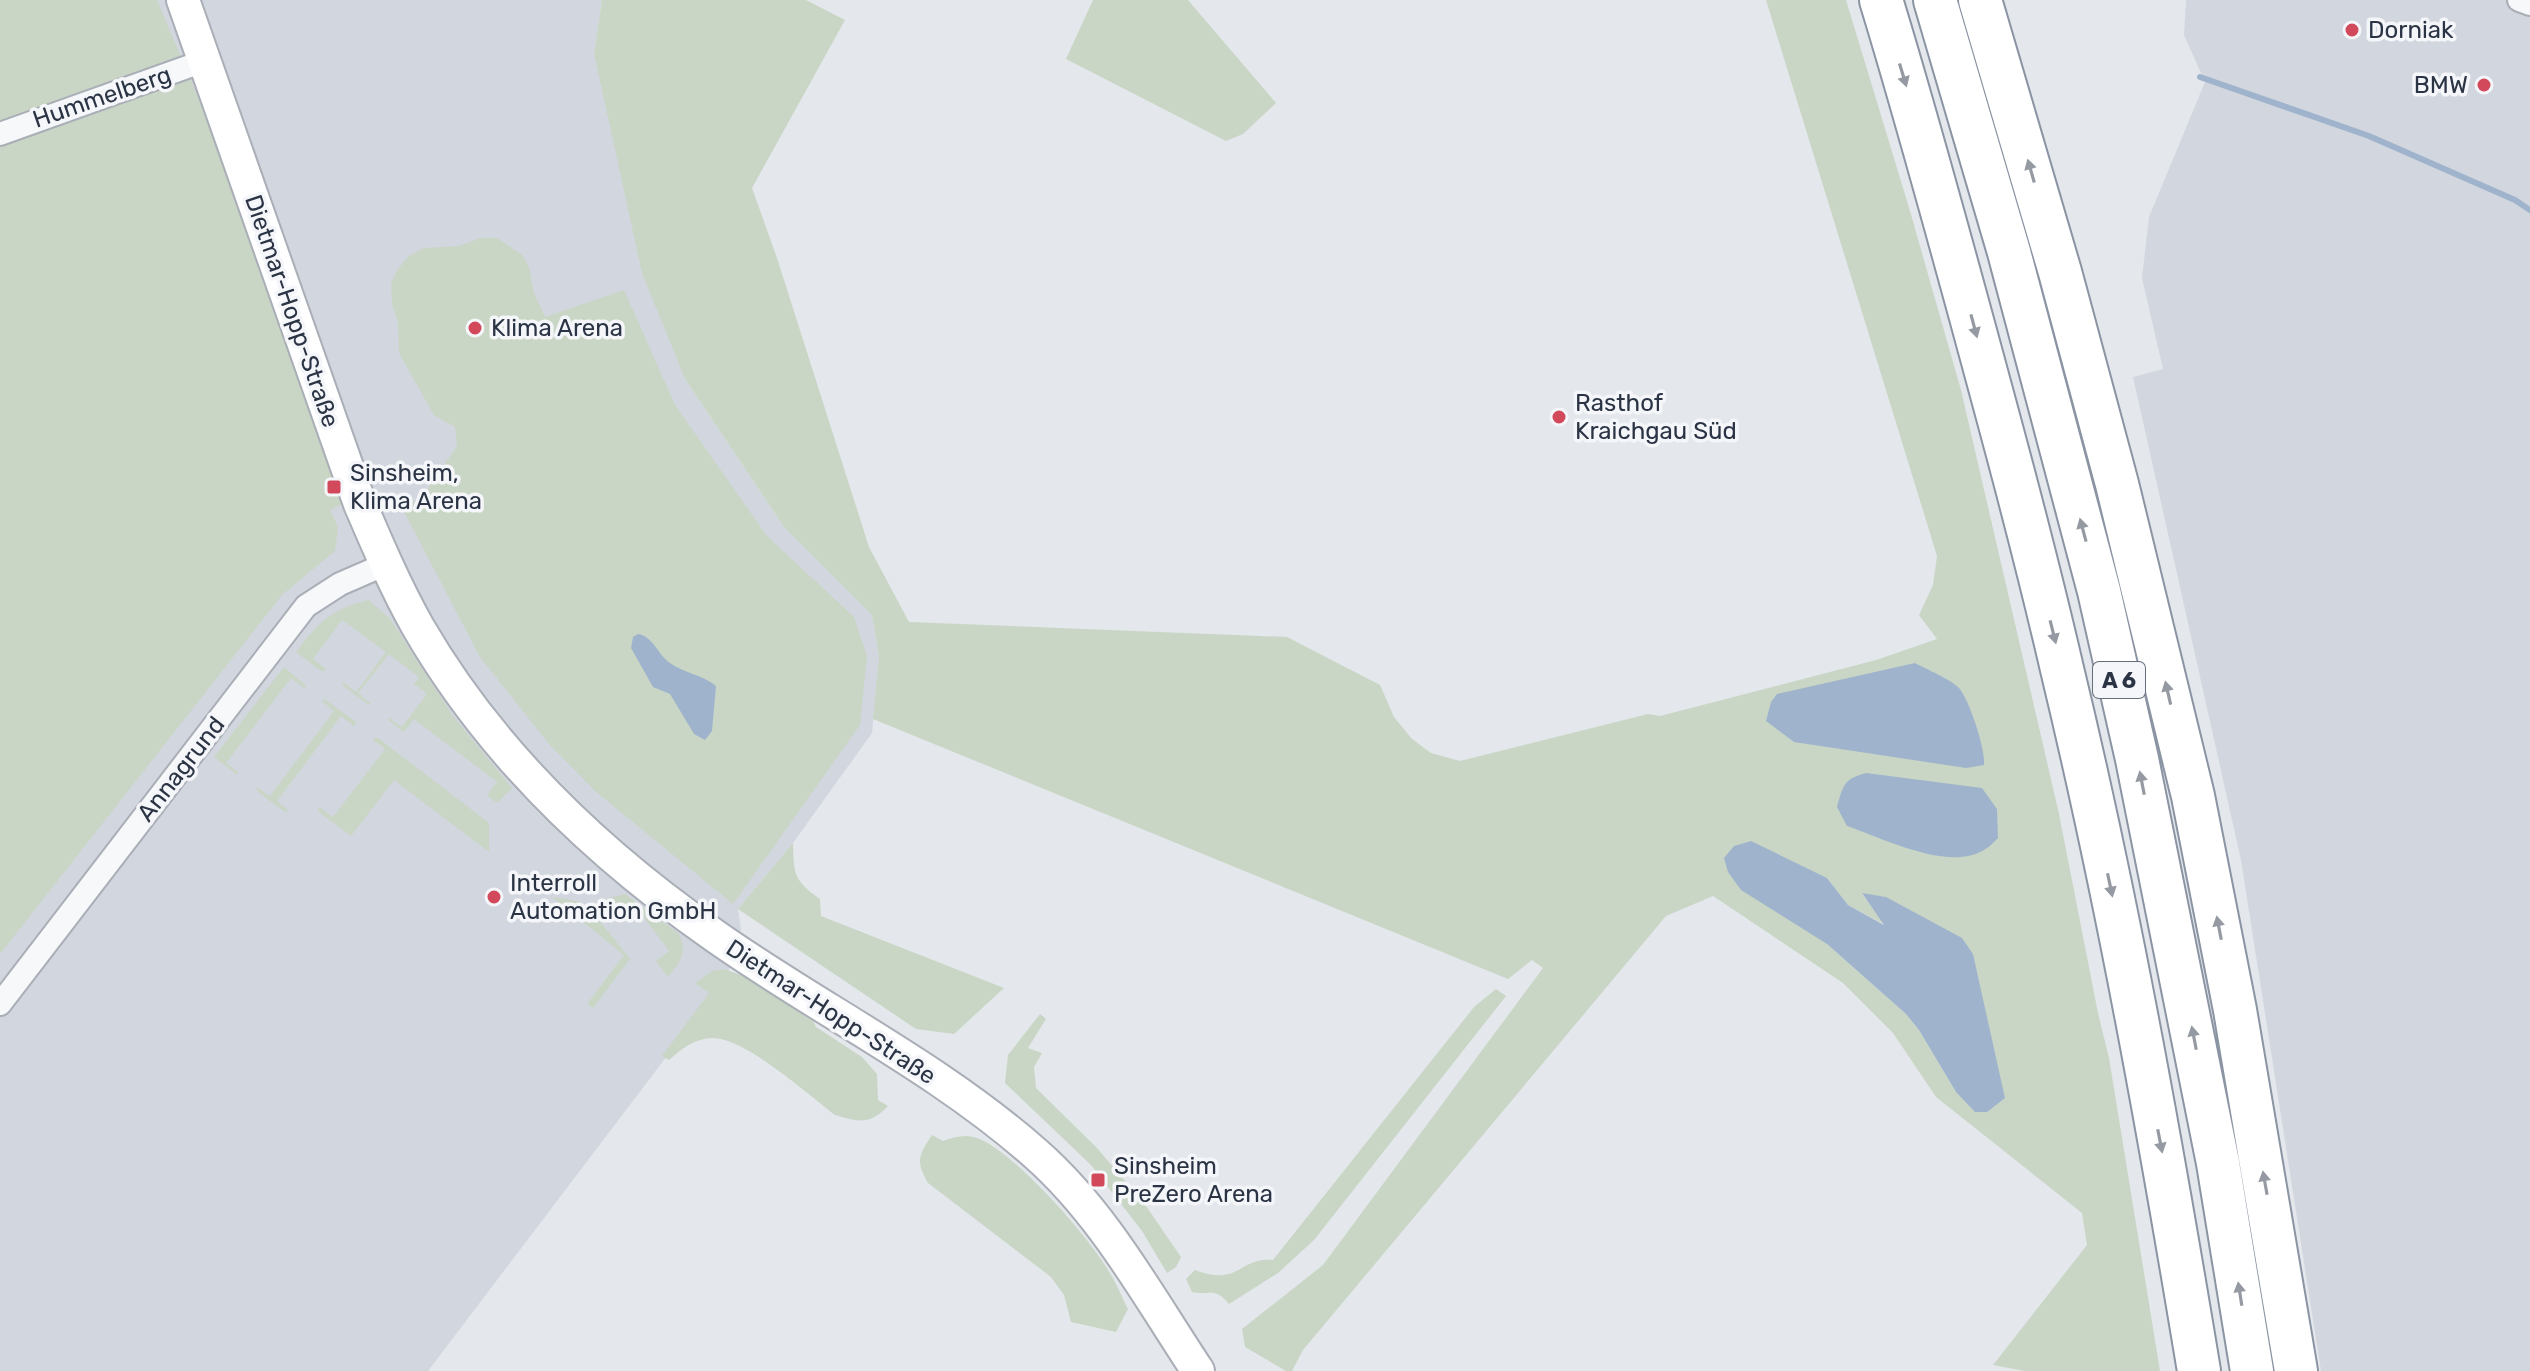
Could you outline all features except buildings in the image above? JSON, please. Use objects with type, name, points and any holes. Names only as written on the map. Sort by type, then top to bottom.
[{"type":"highway","name":"A 6","points":[[1881,0],[2014,472],[2063,671],[2109,877],[2151,1091],[2199,1371]]},
{"type":"highway","name":"A 6","points":[[1935,0],[2009,252],[2099,591],[2141,774],[2218,1163],[2252,1371]]},
{"type":"highway","points":[[1980,0],[2060,272],[2139,570],[2193,796],[2232,994],[2296,1371]]},
{"type":"highway","points":[[2068,219],[2108,370],[2126,453],[2139,570]]},
{"type":"street","name":"Dietmar-Hopp-Straße","points":[[183,0],[355,492],[386,564],[419,627],[460,691],[528,776],[577,827],[637,880],[716,937],[940,1082],[1037,1155],[1086,1207],[1122,1253],[1198,1371]]},
{"type":"street","points":[[2519,0],[2530,4]]},
{"type":"street","name":"Hummelberg","points":[[0,134],[204,61]]},
{"type":"street","name":"Annagrund","points":[[0,1004],[306,606],[340,584],[386,564]]},
{"type":"shaded area","points":[[0,0],[602,0],[594,53],[685,379],[784,527],[872,615],[879,657],[872,733],[793,843],[738,909],[741,929],[727,977],[428,1371],[0,1371]]},
{"type":"shaded area","points":[[2186,0],[2530,0],[2530,1371],[2321,1371],[2241,860],[2133,377],[2163,369],[2142,278],[2149,217],[2205,82],[2184,35]]},
{"type":"green space","points":[[0,0],[157,0],[208,121],[343,504],[330,510],[338,527],[335,551],[282,595],[0,954]]},
{"type":"green space","points":[[602,0],[806,0],[845,20],[752,188],[869,547],[909,622],[1287,637],[1380,685],[1394,717],[1412,739],[1431,753],[1460,761],[1648,714],[1660,716],[1876,660],[1937,639],[1919,615],[1933,585],[1937,556],[1766,0],[1846,0],[1961,390],[2059,814],[2109,1058],[2160,1371],[2025,1371],[1993,1365],[2087,1245],[2082,1213],[1936,1097],[1893,1033],[1843,983],[1713,896],[1666,916],[1303,1350],[1292,1371],[1286,1371],[1245,1347],[1242,1329],[1323,1265],[1543,968],[1532,960],[1508,979],[873,719],[879,657],[872,615],[784,527],[685,379],[642,273],[594,53]],"holes":[[[1827,878],[1848,905],[1887,926],[1862,894],[1886,897],[1963,1098],[1956,1092],[1906,1014],[1827,944]]]},
{"type":"green space","points":[[1093,0],[1188,0],[1276,103],[1243,134],[1226,141],[1066,59]]},
{"type":"green space","points":[[481,238],[497,238],[522,255],[545,317],[624,290],[675,405],[767,536],[854,617],[867,656],[860,725],[733,904],[595,791],[549,744],[480,657],[401,506],[421,498],[457,446],[455,427],[434,415],[399,353],[398,322],[392,304],[391,284],[397,270],[409,256],[424,248],[459,246]]},
{"type":"green space","points":[[369,600],[390,619],[453,716],[512,788],[497,803],[487,795],[497,782],[414,719],[404,732],[387,719],[402,727],[427,694],[414,684],[419,677],[389,654],[358,693],[369,705],[342,685],[344,683],[356,692],[386,652],[342,620],[313,659],[326,669],[324,671],[296,652],[312,632],[335,612]]},
{"type":"green space","points":[[284,667],[306,686],[304,688],[291,678],[226,763],[239,773],[236,774],[214,757]]},
{"type":"green space","points":[[324,699],[356,724],[354,726],[341,716],[277,801],[289,811],[285,812],[256,787],[270,796],[334,711],[322,701]]},
{"type":"green space","points":[[374,738],[489,823],[489,852],[394,780],[351,836],[318,811],[319,807],[333,817],[385,749]]},
{"type":"green space","points":[[793,843],[797,876],[820,899],[821,916],[1004,988],[954,1034],[916,1029],[738,909]]},
{"type":"green space","points":[[625,894],[678,933],[683,951],[668,977],[656,961],[669,951],[640,912],[625,922],[606,899]]},
{"type":"green space","points":[[552,897],[581,902],[630,959],[593,1008],[587,1004],[624,955]]},
{"type":"green space","points":[[724,969],[744,976],[862,1057],[877,1074],[878,1100],[888,1106],[870,1119],[835,1115],[759,1057],[726,1040],[700,1040],[683,1048],[669,1060],[662,1056],[709,993],[695,983],[712,971]]},
{"type":"green space","points":[[1496,989],[1506,996],[1314,1240],[1278,1273],[1229,1304],[1216,1293],[1192,1292],[1186,1279],[1195,1270],[1230,1274],[1261,1260],[1273,1260],[1474,1007]]},
{"type":"green space","points":[[1040,1014],[1046,1019],[1028,1048],[1042,1053],[1034,1067],[1036,1088],[1097,1148],[1144,1203],[1181,1257],[1176,1267],[1167,1273],[1142,1231],[1091,1165],[1005,1083],[1008,1055]]},
{"type":"green space","points":[[932,1135],[943,1141],[963,1136],[984,1141],[1017,1165],[1054,1202],[1088,1242],[1118,1288],[1128,1309],[1116,1332],[1071,1322],[1064,1295],[1051,1277],[928,1183],[921,1169],[920,1158]]},
{"type":"water","points":[[638,634],[648,638],[670,663],[716,686],[712,731],[705,740],[694,734],[670,694],[653,687],[631,648],[633,637]]},
{"type":"water","points":[[1915,663],[1959,688],[1980,737],[1984,765],[1966,768],[1794,742],[1766,721],[1771,702],[1777,694]]},
{"type":"water","points":[[1866,773],[1982,788],[1997,809],[1998,838],[1984,850],[1970,856],[1953,857],[1916,851],[1847,826],[1837,807],[1841,793],[1849,781]]},
{"type":"water","points":[[1751,841],[1827,878],[1848,905],[1884,925],[1862,893],[1886,897],[1962,938],[1973,954],[2005,1098],[1987,1112],[1975,1112],[1956,1092],[1906,1014],[1827,944],[1741,890],[1728,872],[1724,858],[1734,846]]},
{"type":"waterway","points":[[2200,77],[2369,136],[2515,200],[2530,210]]},
{"type":"place","name":"Dorniak","points":[[2352,30]]},
{"type":"place","name":"BMW","points":[[2484,85]]},
{"type":"place","name":"Klima Arena","points":[[475,328]]},
{"type":"place","name":"Rasthof Kraichgau Süd","points":[[1559,417]]},
{"type":"place","name":"Sinsheim, Klima Arena","points":[[334,487]]},
{"type":"place","name":"Interroll Automation GmbH","points":[[494,897]]},
{"type":"place","name":"Sinsheim PreZero Arena","points":[[1098,1180]]}]
